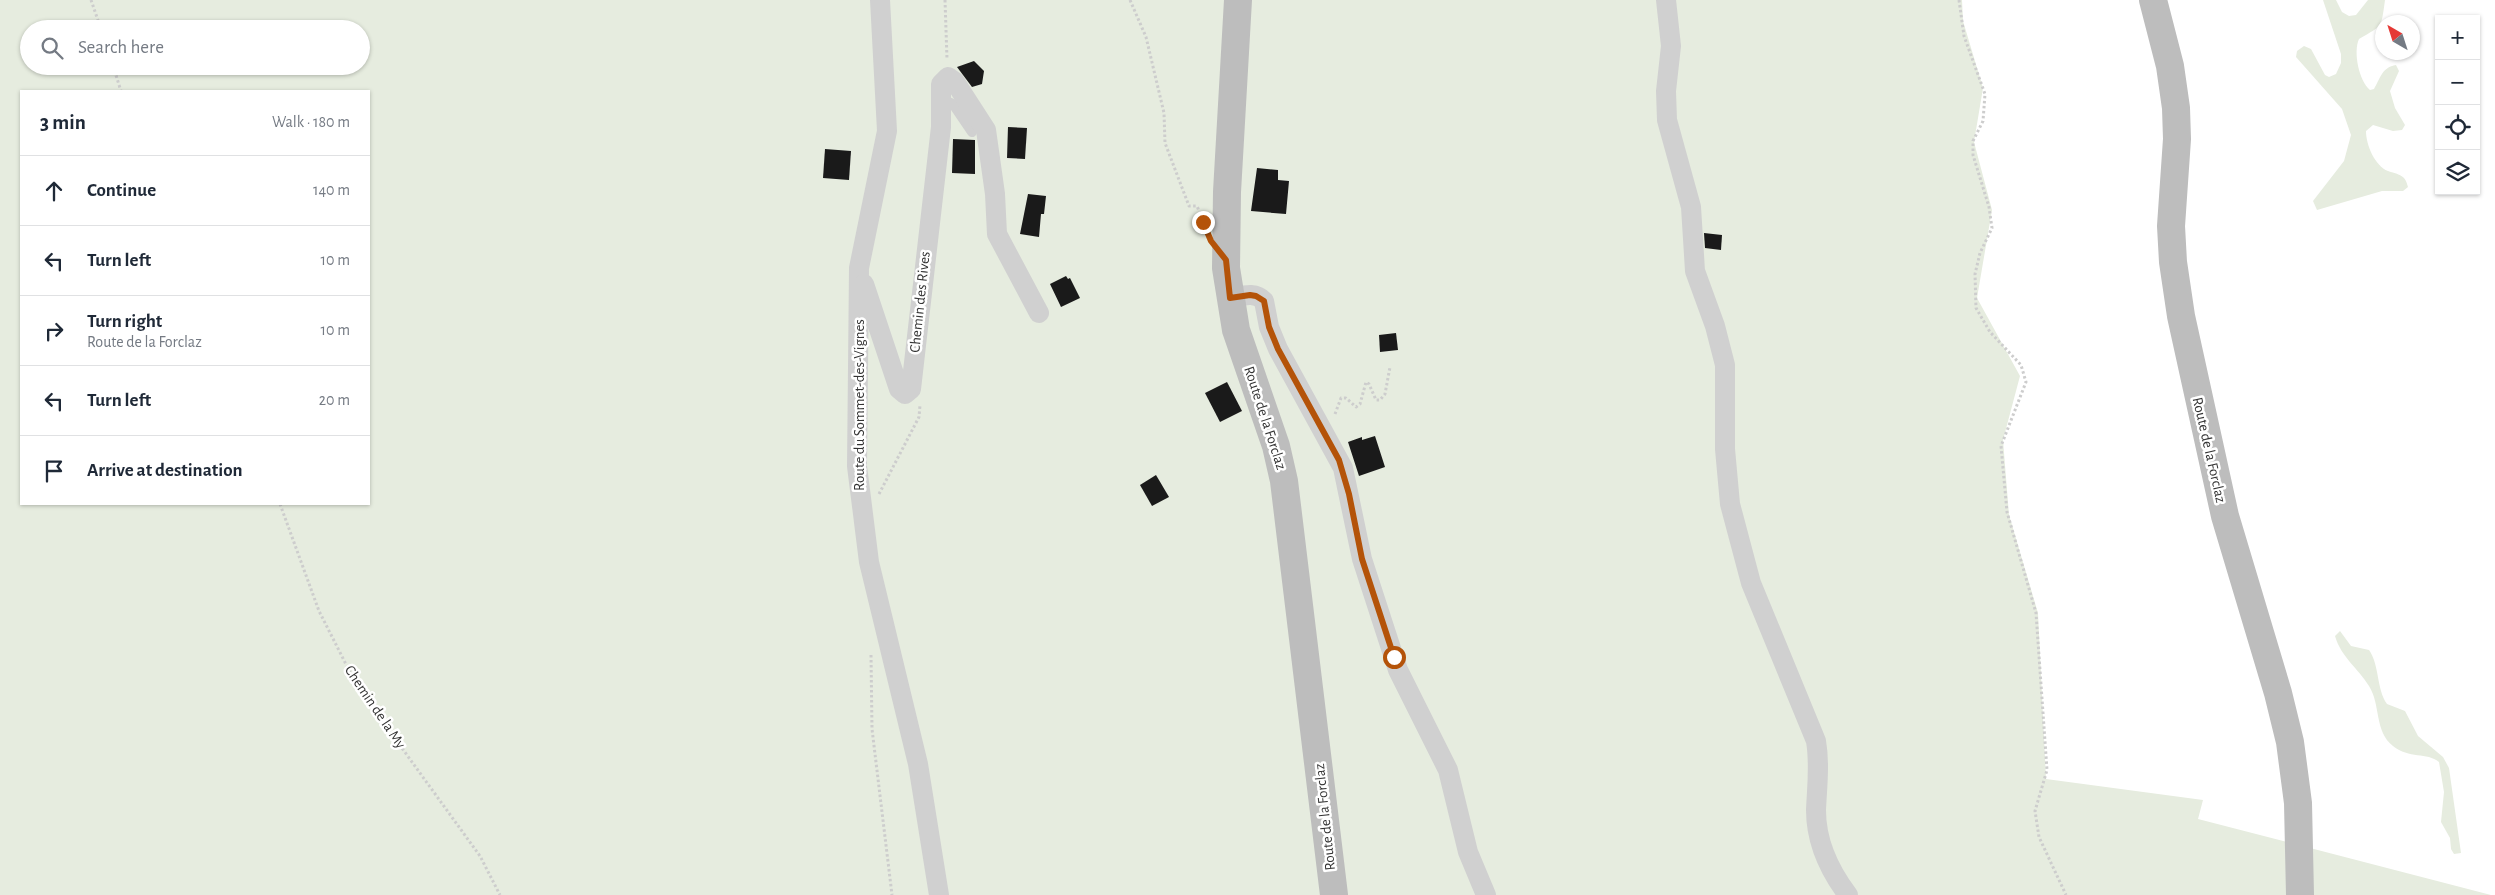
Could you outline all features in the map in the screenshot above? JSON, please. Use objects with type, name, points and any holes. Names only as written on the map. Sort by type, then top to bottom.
[{"type":"main road","name":"Route de la Forclaz","points":[[2153,0],[2170,66],[2176,108],[2177,139],[2171,226],[2173,262],[2181,316],[2225,516],[2278,693],[2290,742],[2298,803],[2300,895]]},
{"type":"main road","name":"Route de la Forclaz","points":[[1236,2],[1227,192],[1226,252],[1230,298],[1241,345],[1276,446],[1284,481],[1334,895]]},
{"type":"street","name":"Route du Sommet-des-Vignes","points":[[880,0],[887,131],[859,268],[857,466],[869,562],[918,764],[939,895]]},
{"type":"street","points":[[1666,0],[1671,46],[1666,91],[1667,120],[1691,207],[1695,271],[1715,326],[1725,365],[1725,450],[1730,504],[1751,583],[1816,741],[1819,761],[1816,812],[1820,845],[1828,864],[1848,895]]},
{"type":"street","name":"Chemin des Rives","points":[[859,268],[899,389],[905,394],[911,389],[941,127],[942,82],[948,77]]},
{"type":"street","points":[[948,77],[955,82],[986,130],[995,194],[997,234],[1039,313]]},
{"type":"street","points":[[1230,298],[1250,295],[1264,301],[1276,344],[1343,468],[1362,559],[1398,670],[1448,770],[1468,852],[1486,895]]},
{"type":"lane","points":[[942,99],[953,104],[972,132]]},
{"type":"path","points":[[91,0],[98,20]]},
{"type":"path","points":[[945,0],[948,77]]},
{"type":"path","points":[[1130,0],[1146,37],[1164,113],[1165,143],[1189,206],[1198,206],[1206,228]]},
{"type":"path","points":[[1959,0],[1964,36],[1985,94],[1983,121],[1973,141],[1973,155],[1989,207],[1992,228],[1980,252],[1974,274],[1976,308],[1990,332],[2021,365],[2026,382],[2000,446],[2007,512],[2036,613],[2047,770],[2034,811],[2039,837],[2066,895]]},
{"type":"path","points":[[116,75],[121,90]]},
{"type":"path","points":[[1331,445],[1335,430],[1334,417],[1341,398],[1346,398],[1356,407],[1360,404],[1366,382],[1369,384],[1376,400],[1380,400],[1385,394],[1390,367]]},
{"type":"path","name":"Chemin de la My","points":[[280,505],[316,603],[344,663],[358,686],[480,856],[500,895]]},
{"type":"path","points":[[871,651],[872,729],[892,895]]},
{"type":"shaded area","points":[[0,0],[1962,0],[1963,21],[1983,88],[1974,142],[1992,210],[1977,298],[2020,376],[2003,440],[2009,515],[2038,613],[2046,779],[2203,800],[2198,819],[2491,895],[0,895]]},
{"type":"shaded area","points":[[2323,0],[2336,0],[2342,12],[2349,16],[2356,15],[2368,0],[2385,0],[2383,15],[2375,15],[2375,30],[2359,39],[2357,45],[2358,66],[2366,86],[2370,90],[2374,89],[2384,71],[2396,65],[2399,71],[2390,91],[2395,108],[2405,125],[2402,130],[2393,131],[2373,125],[2366,131],[2366,137],[2372,154],[2379,165],[2403,177],[2408,187],[2403,191],[2382,191],[2317,210],[2313,201],[2344,161],[2351,135],[2342,109],[2296,57],[2297,51],[2304,46],[2311,49],[2325,75],[2329,77],[2336,74],[2341,63],[2341,54]]},
{"type":"shaded area","points":[[2340,631],[2351,646],[2369,650],[2375,663],[2381,691],[2387,704],[2405,711],[2418,736],[2443,757],[2449,768],[2461,853],[2454,854],[2451,849],[2450,838],[2441,822],[2444,792],[2439,762],[2429,757],[2405,753],[2387,740],[2380,725],[2373,693],[2341,650],[2335,636]]},
{"type":"building","points":[[974,61],[984,71],[982,84],[972,87],[957,67]]},
{"type":"building","points":[[1008,127],[1027,128],[1025,159],[1007,158]]},
{"type":"building","points":[[953,139],[975,140],[975,174],[952,173]]},
{"type":"building","points":[[825,149],[851,151],[849,180],[823,178]]},
{"type":"building","points":[[1257,168],[1278,170],[1278,180],[1289,181],[1286,214],[1251,211]]},
{"type":"building","points":[[1028,194],[1046,196],[1044,214],[1041,214],[1039,237],[1020,234]]},
{"type":"building","points":[[1704,233],[1722,235],[1721,250],[1705,248]]},
{"type":"building","points":[[1066,276],[1068,279],[1070,278],[1080,298],[1061,307],[1050,284]]},
{"type":"building","points":[[1396,333],[1398,350],[1380,352],[1379,335]]},
{"type":"building","points":[[1227,382],[1242,411],[1220,422],[1205,393]]},
{"type":"building","points":[[1375,436],[1385,467],[1359,476],[1348,442],[1362,437],[1362,440]]},
{"type":"building","points":[[1156,475],[1169,497],[1152,506],[1140,485]]},
{"type":"route","points":[[1203,222],[1211,241],[1226,260],[1230,298],[1250,295],[1261,298],[1264,301],[1273,339],[1343,468],[1357,541],[1394,657]]}]
